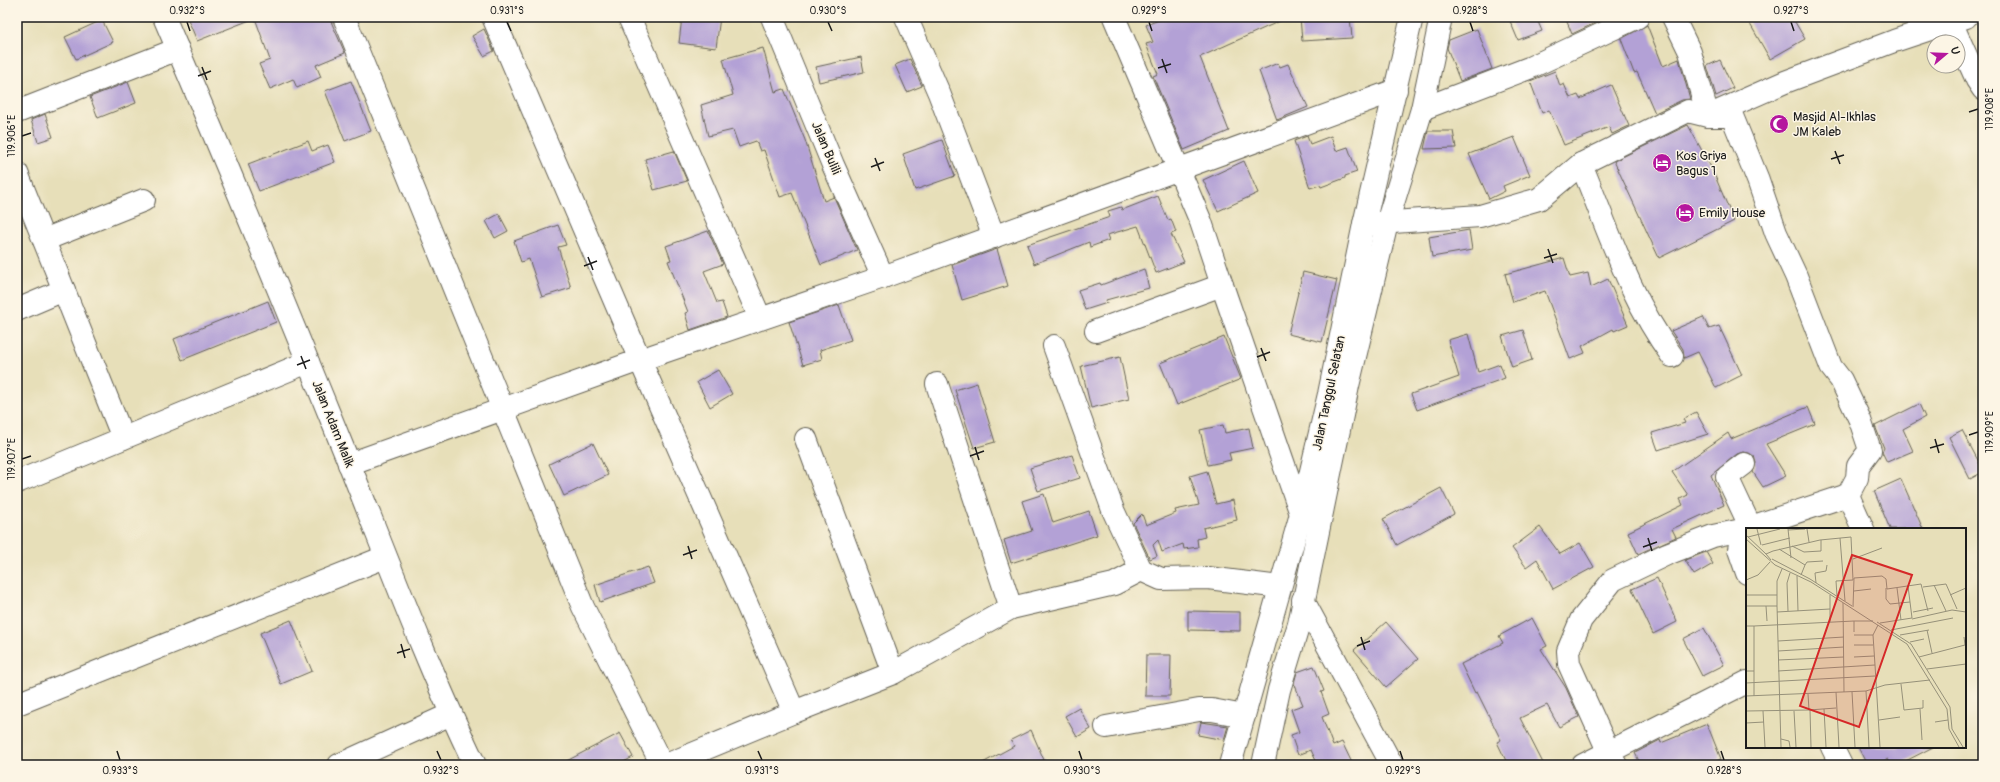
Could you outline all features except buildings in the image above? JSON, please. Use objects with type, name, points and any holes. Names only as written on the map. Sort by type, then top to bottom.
[{"type":"street","name":"Jalan Adam Malik","points":[[164,17],[233,176],[385,557],[451,714],[475,765]]},
{"type":"street","points":[[344,17],[502,410],[583,606],[662,765]]},
{"type":"street","points":[[493,17],[640,360],[794,712]]},
{"type":"street","points":[[629,17],[760,318]]},
{"type":"street","name":"Jalan Bulili","points":[[772,17],[833,166],[883,277]]},
{"type":"street","points":[[906,17],[939,93],[994,237]]},
{"type":"street","points":[[1114,17],[1201,222],[1301,514]]},
{"type":"street","name":"Jalan Tanggul Selatan","points":[[1230,765],[1280,587],[1290,559],[1301,514],[1329,394],[1364,224],[1412,17]]},
{"type":"street","name":"Jalan Tanggul Selatan","points":[[1263,765],[1279,690],[1299,624],[1348,386],[1387,223],[1422,109],[1441,17]]},
{"type":"street","points":[[1422,109],[1528,68],[1638,17]]},
{"type":"street","points":[[1673,17],[1690,52],[1708,116]]},
{"type":"street","points":[[1708,116],[1785,82],[1959,20],[1977,80],[1983,89]]},
{"type":"street","points":[[17,112],[178,49]]},
{"type":"street","points":[[349,464],[640,360],[883,277],[1396,90]]},
{"type":"street","points":[[1364,224],[1480,216],[1514,208],[1539,199],[1581,164],[1688,111],[1708,116],[1732,116],[1758,180],[1776,233],[1796,276],[1831,367],[1841,380],[1866,437],[1870,450],[1858,466],[1857,478],[1848,495],[1746,528],[1713,536],[1667,554],[1613,580],[1581,620],[1568,651],[1569,664],[1612,759]]},
{"type":"street","points":[[1581,164],[1633,291],[1659,338],[1672,356]]},
{"type":"street","points":[[17,173],[123,438]]},
{"type":"street","points":[[44,240],[144,200]]},
{"type":"street","points":[[1096,331],[1222,285]]},
{"type":"street","points":[[17,310],[64,290]]},
{"type":"street","points":[[1054,346],[1113,510],[1142,570],[1161,579],[1208,578],[1280,587]]},
{"type":"street","points":[[17,482],[308,362]]},
{"type":"street","points":[[937,384],[1011,608]]},
{"type":"street","points":[[806,439],[893,673]]},
{"type":"street","points":[[1744,464],[1727,477],[1746,528],[1739,550],[1746,570]]},
{"type":"street","points":[[1848,495],[1863,528]]},
{"type":"street","points":[[17,704],[385,557]]},
{"type":"street","points":[[666,765],[893,673],[1011,608],[1114,584],[1142,570]]},
{"type":"street","points":[[1303,600],[1392,765]]},
{"type":"street","points":[[1582,765],[1612,759],[1746,683]]},
{"type":"street","points":[[1106,727],[1199,710],[1212,710],[1244,716]]},
{"type":"street","points":[[339,765],[451,714]]},
{"type":"street","points":[[1832,748],[1841,765]]},
{"type":"place","name":"Masjid Al-Ikhlas JM Kaleb","points":[[1779,124]]},
{"type":"place","name":"Kos Griya Bagus 1","points":[[1662,163]]},
{"type":"place","name":"Emily House","points":[[1685,213]]}]
